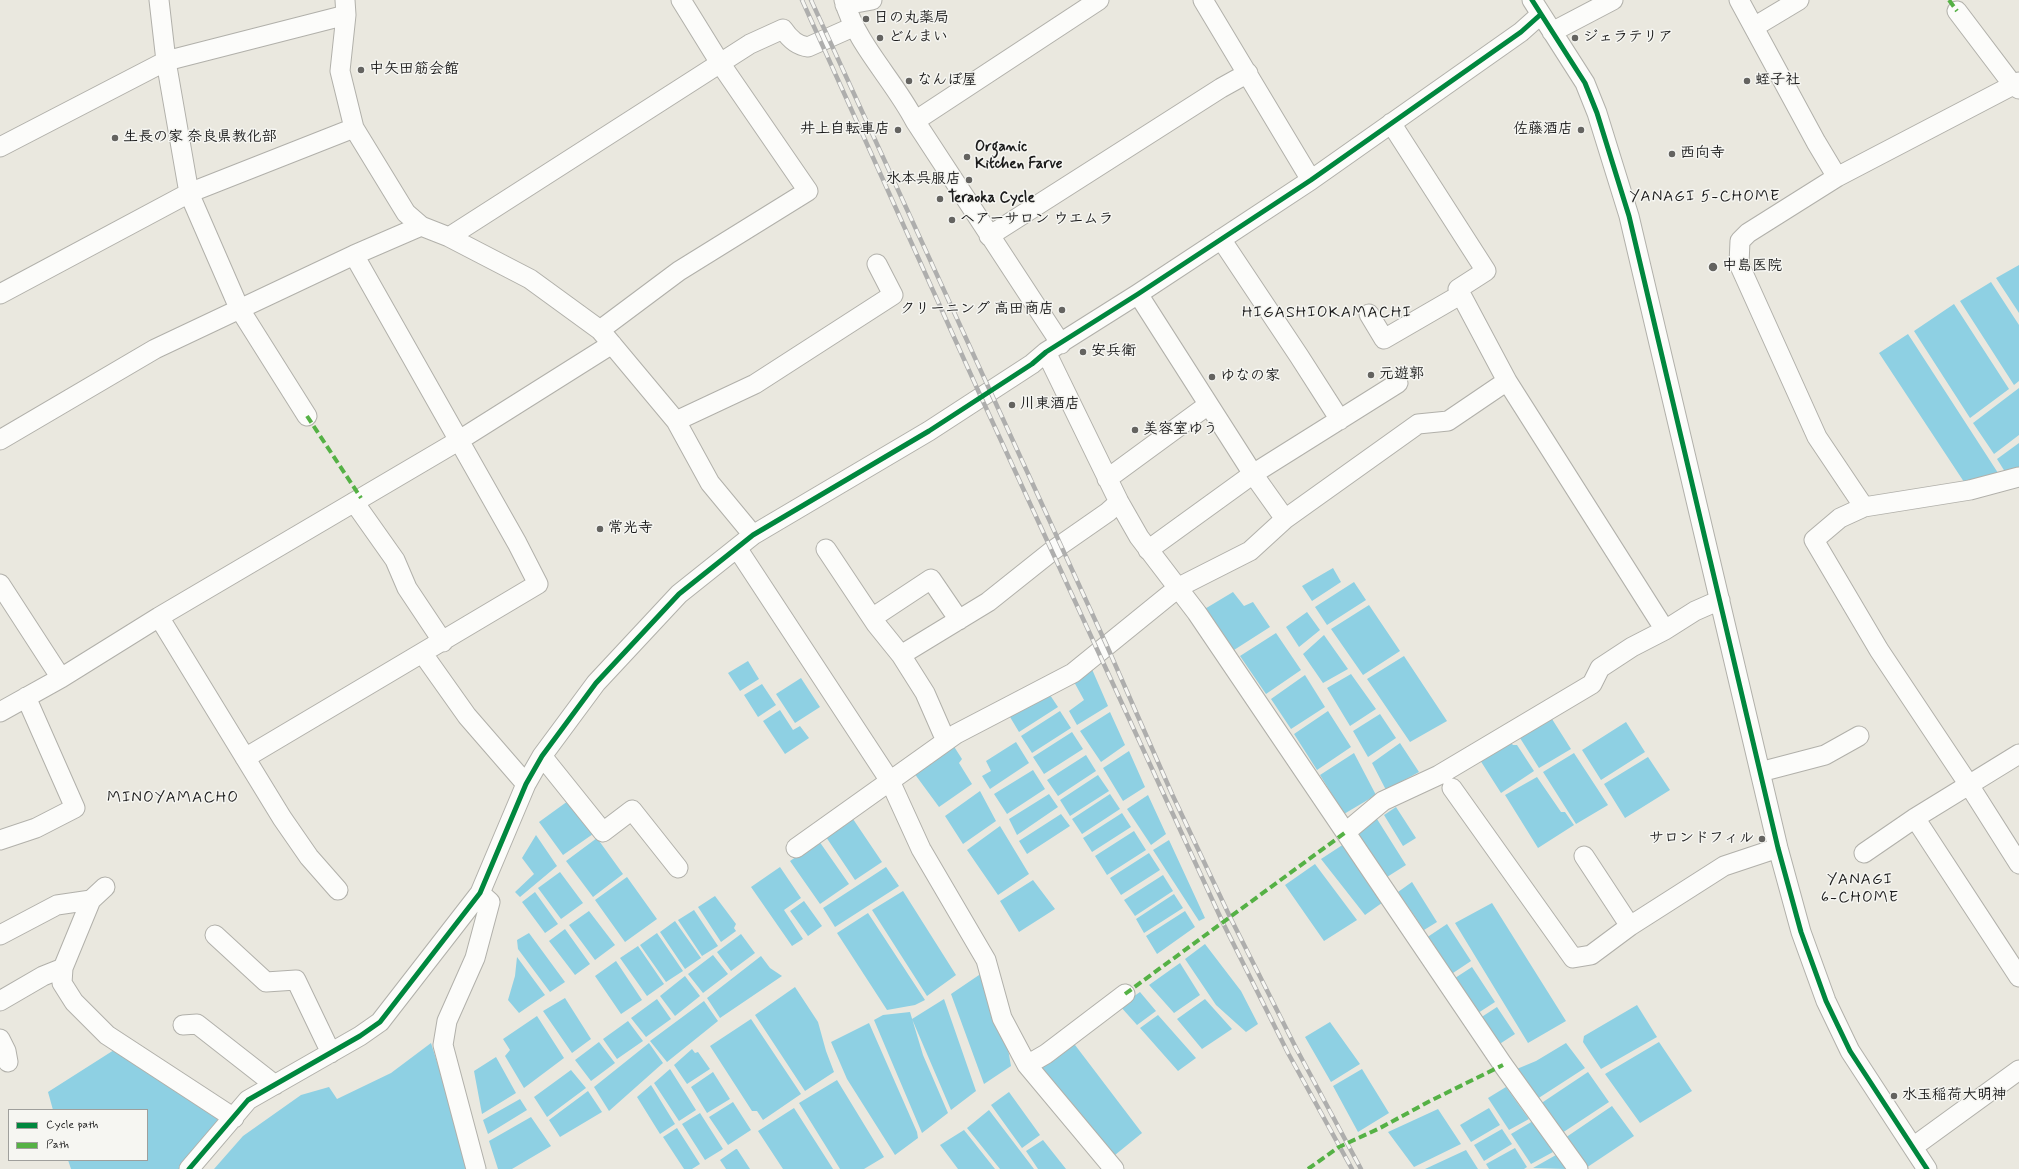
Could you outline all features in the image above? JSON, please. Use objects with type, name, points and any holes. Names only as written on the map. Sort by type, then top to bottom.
[{"type":"street","points":[[158,0],[166,61],[189,193],[240,308],[307,416]]},
{"type":"street","points":[[0,712],[61,678],[159,618],[458,441],[606,337],[679,271],[808,191],[720,63],[681,0]]},
{"type":"street","points":[[872,0],[844,2],[854,27],[904,100],[915,121],[989,236],[1053,348],[1107,479],[1119,502],[1148,550],[1179,587],[1503,1066],[1578,1169]]},
{"type":"street","points":[[915,121],[1099,0]]},
{"type":"street","points":[[1202,0],[1248,73],[1310,180]]},
{"type":"street","points":[[1552,32],[1613,0]]},
{"type":"street","points":[[1740,0],[1816,142],[1837,177]]},
{"type":"street","points":[[1754,27],[1799,0]]},
{"type":"street","points":[[0,147],[166,61],[345,7],[340,71],[354,128],[406,213],[421,226],[449,237],[530,279],[606,337],[676,421],[710,483],[753,535]]},
{"type":"street","points":[[189,1169],[248,1100],[331,1053],[380,1022],[480,893],[526,784],[542,756],[596,683],[674,600],[753,535],[929,431],[1310,180],[1521,32],[1536,8],[1584,83],[1590,95],[1629,216],[1778,848],[1801,932],[1826,1001],[1850,1051],[1927,1169]]},
{"type":"street","points":[[1864,507],[1817,437],[1739,264],[1740,241],[1748,233],[1837,177],[2017,85],[1957,11]]},
{"type":"street","points":[[449,237],[750,44],[783,29],[788,36],[802,46],[808,47],[854,27]]},
{"type":"street","points":[[989,236],[1221,88],[1248,73]]},
{"type":"street","points":[[1391,123],[1486,271],[1458,289],[1506,381],[1665,630]]},
{"type":"street","points":[[0,294],[189,193],[354,128]]},
{"type":"street","points":[[0,440],[154,349],[354,255],[421,226]]},
{"type":"street","points":[[1221,239],[1340,420]]},
{"type":"street","points":[[245,758],[423,654],[538,584],[517,543],[354,255]]},
{"type":"street","points":[[676,421],[755,384],[893,295],[877,264]]},
{"type":"street","points":[[1138,294],[1253,474],[1285,519]]},
{"type":"street","points":[[1369,314],[1384,339],[1460,295]]},
{"type":"street","points":[[796,848],[946,741],[1073,673],[1179,587],[1250,551],[1285,519],[1418,424],[1448,421],[1506,381]]},
{"type":"street","points":[[1148,550],[1253,474],[1398,383]]},
{"type":"street","points":[[1107,479],[1208,404]]},
{"type":"street","points":[[2019,477],[1970,490],[1864,507],[1840,518],[1814,540],[1879,650],[1969,785],[2019,864]]},
{"type":"street","points":[[354,502],[395,560],[407,588],[443,642]]},
{"type":"street","points":[[901,655],[988,602],[1052,551],[1108,512],[1119,502]]},
{"type":"street","points":[[737,548],[890,781],[921,849],[986,960],[1002,1018],[1027,1065],[1114,1169]]},
{"type":"street","points":[[826,549],[872,618],[901,655],[925,693],[946,741]]},
{"type":"street","points":[[872,618],[931,579],[958,620]]},
{"type":"street","points":[[0,584],[61,678]]},
{"type":"street","points":[[1346,832],[1384,801],[1439,774],[1592,684],[1600,668],[1632,647],[1665,630],[1695,611],[1720,600]]},
{"type":"street","points":[[159,618],[245,758],[309,857],[338,890]]},
{"type":"street","points":[[423,654],[467,716],[526,784]]},
{"type":"street","points":[[0,840],[36,828],[75,808],[26,697]]},
{"type":"street","points":[[1760,772],[1825,755],[1859,736]]},
{"type":"street","points":[[1864,853],[1915,818],[2019,754]]},
{"type":"street","points":[[542,756],[603,832],[632,810],[678,868]]},
{"type":"street","points":[[1452,788],[1573,958],[1591,955],[1630,926],[1724,866],[1778,848]]},
{"type":"street","points":[[1915,818],[2019,977]]},
{"type":"street","points":[[1584,856],[1630,926]]},
{"type":"street","points":[[105,887],[91,900],[63,968],[62,983],[74,1002],[107,1034],[234,1118]]},
{"type":"street","points":[[476,1169],[443,1045],[448,1021],[475,958],[490,902],[480,893]]},
{"type":"street","points":[[0,935],[57,905],[91,900]]},
{"type":"street","points":[[216,935],[266,982],[296,980],[331,1053]]},
{"type":"street","points":[[0,1001],[43,976],[63,968]]},
{"type":"street","points":[[1027,1065],[1046,1054],[1125,994]]},
{"type":"street","points":[[183,1025],[197,1024],[275,1085]]},
{"type":"street","points":[[0,1039],[6,1051],[8,1062]]},
{"type":"street","points":[[1913,1146],[2019,1070]]},
{"type":"water","points":[[2019,265],[2019,313],[1996,278]]},
{"type":"water","points":[[1991,282],[2019,325],[2019,381],[2014,385],[1960,301]]},
{"type":"water","points":[[1954,304],[2009,389],[1970,418],[1914,331]]},
{"type":"water","points":[[1908,334],[2000,476],[1966,485],[1879,353]]},
{"type":"water","points":[[2019,388],[2019,435],[1994,454],[1973,423]]},
{"type":"water","points":[[2019,443],[2019,472],[2007,475],[1997,459]]},
{"type":"water","points":[[1333,568],[1341,582],[1312,601],[1302,586]]},
{"type":"water","points":[[1354,582],[1366,600],[1327,625],[1315,607]]},
{"type":"water","points":[[1233,592],[1244,606],[1253,602],[1270,627],[1234,650],[1203,610]]},
{"type":"water","points":[[1369,605],[1400,651],[1363,675],[1331,629]]},
{"type":"water","points":[[1307,612],[1320,630],[1299,647],[1286,627]]},
{"type":"water","points":[[1276,633],[1301,670],[1266,694],[1240,656]]},
{"type":"water","points":[[1324,635],[1348,669],[1323,683],[1303,654]]},
{"type":"water","points":[[1404,656],[1447,721],[1410,742],[1367,679]]},
{"type":"water","points":[[748,661],[759,679],[740,691],[728,673]]},
{"type":"water","points":[[1091,667],[1108,706],[1077,725],[1069,711],[1084,700],[1073,680]]},
{"type":"water","points":[[1351,674],[1376,709],[1350,726],[1327,688]]},
{"type":"water","points":[[1305,675],[1325,707],[1291,729],[1271,699]]},
{"type":"water","points":[[801,678],[820,707],[795,723],[776,694]]},
{"type":"water","points":[[762,684],[776,705],[758,717],[744,695]]},
{"type":"water","points":[[1048,692],[1058,707],[1019,732],[1010,717]]},
{"type":"water","points":[[780,710],[793,730],[800,726],[809,738],[785,754],[763,721]]},
{"type":"water","points":[[1060,711],[1071,728],[1032,753],[1021,736]]},
{"type":"water","points":[[1328,711],[1351,747],[1317,770],[1294,734]]},
{"type":"water","points":[[1110,712],[1125,745],[1101,762],[1080,731]]},
{"type":"water","points":[[1380,714],[1396,738],[1368,757],[1353,731]]},
{"type":"water","points":[[1552,719],[1571,749],[1539,768],[1520,738]]},
{"type":"water","points":[[1626,722],[1645,752],[1601,780],[1582,750]]},
{"type":"water","points":[[1072,732],[1083,749],[1044,774],[1033,757]]},
{"type":"water","points":[[1016,742],[1029,763],[990,789],[982,776],[991,771],[986,761]]},
{"type":"water","points":[[1400,743],[1419,772],[1386,790],[1372,763]]},
{"type":"water","points":[[1511,743],[1513,745],[1517,745],[1534,771],[1501,793],[1480,760]]},
{"type":"water","points":[[953,745],[962,759],[959,763],[972,784],[939,807],[914,773]]},
{"type":"water","points":[[1129,751],[1145,787],[1123,801],[1103,768]]},
{"type":"water","points":[[1354,753],[1376,795],[1344,814],[1320,775]]},
{"type":"water","points":[[1574,753],[1608,805],[1576,824],[1543,772]]},
{"type":"water","points":[[1086,755],[1096,771],[1058,796],[1047,780]]},
{"type":"water","points":[[1648,757],[1670,790],[1625,818],[1604,784]]},
{"type":"water","points":[[1033,770],[1045,789],[1007,814],[994,794]]},
{"type":"water","points":[[1098,775],[1109,791],[1070,816],[1060,800]]},
{"type":"water","points":[[1537,777],[1561,812],[1565,812],[1574,825],[1538,848],[1505,795]]},
{"type":"water","points":[[980,791],[996,821],[963,844],[945,816]]},
{"type":"water","points":[[1049,794],[1058,807],[1017,835],[1009,819]]},
{"type":"water","points":[[1110,794],[1120,809],[1082,834],[1072,819]]},
{"type":"water","points":[[1148,795],[1166,834],[1151,845],[1127,809]]},
{"type":"water","points":[[568,801],[593,834],[563,855],[539,822]]},
{"type":"water","points":[[1396,807],[1416,838],[1403,846],[1384,815]]},
{"type":"water","points":[[1122,813],[1131,827],[1092,852],[1083,838]]},
{"type":"water","points":[[1061,814],[1070,826],[1027,854],[1019,841]]},
{"type":"water","points":[[853,819],[882,862],[855,880],[826,837]]},
{"type":"water","points":[[1377,819],[1406,865],[1387,877],[1356,834]]},
{"type":"water","points":[[1000,826],[1029,874],[998,895],[967,850]]},
{"type":"water","points":[[1134,831],[1146,850],[1107,875],[1095,856]]},
{"type":"water","points":[[536,835],[557,866],[520,897],[515,892],[534,874],[522,858]]},
{"type":"water","points":[[597,838],[623,874],[593,897],[566,861]]},
{"type":"water","points":[[1169,840],[1205,918],[1199,921],[1153,850]]},
{"type":"water","points":[[819,841],[849,884],[820,904],[790,861]]},
{"type":"water","points":[[1344,844],[1386,900],[1365,915],[1321,859]]},
{"type":"water","points":[[1149,853],[1160,870],[1121,895],[1110,878]]},
{"type":"water","points":[[1315,864],[1357,920],[1324,941],[1285,885]]},
{"type":"water","points":[[780,867],[801,898],[784,910],[803,939],[792,946],[751,887]]},
{"type":"water","points":[[886,867],[899,886],[835,927],[823,908]]},
{"type":"water","points":[[560,872],[583,903],[561,919],[538,888]]},
{"type":"water","points":[[1163,875],[1173,891],[1135,916],[1124,900]]},
{"type":"water","points":[[627,877],[657,919],[625,942],[595,900]]},
{"type":"water","points":[[1033,880],[1055,909],[1019,932],[1000,901]]},
{"type":"water","points":[[1412,882],[1437,922],[1424,930],[1398,892]]},
{"type":"water","points":[[903,891],[956,975],[927,996],[872,910]]},
{"type":"water","points":[[535,892],[558,924],[545,933],[522,902]]},
{"type":"water","points":[[1174,894],[1183,908],[1144,933],[1136,919]]},
{"type":"water","points":[[715,896],[736,924],[734,928],[736,931],[721,942],[698,907]]},
{"type":"water","points":[[804,901],[822,926],[808,936],[790,911]]},
{"type":"water","points":[[1492,903],[1566,1021],[1528,1043],[1455,923]]},
{"type":"water","points":[[694,910],[718,946],[702,956],[678,920]]},
{"type":"water","points":[[589,911],[615,945],[595,960],[569,925]]},
{"type":"water","points":[[1185,911],[1195,927],[1157,954],[1146,936]]},
{"type":"water","points":[[868,913],[925,1000],[915,1005],[887,1010],[837,933]]},
{"type":"water","points":[[675,921],[701,958],[685,969],[660,932]]},
{"type":"water","points":[[1447,924],[1471,961],[1450,975],[1426,938]]},
{"type":"water","points":[[565,929],[590,964],[575,975],[549,941]]},
{"type":"water","points":[[529,933],[565,982],[550,992],[518,949],[517,940]]},
{"type":"water","points":[[657,933],[683,971],[666,982],[640,945]]},
{"type":"water","points":[[741,934],[755,953],[731,971],[717,952]]},
{"type":"water","points":[[1205,944],[1241,991],[1258,1024],[1246,1032],[1216,1005],[1185,959]]},
{"type":"water","points":[[638,946],[664,984],[647,996],[620,958]]},
{"type":"water","points":[[713,955],[728,974],[703,993],[688,974]]},
{"type":"water","points":[[761,956],[770,968],[782,976],[720,1018],[707,998]]},
{"type":"water","points":[[517,957],[545,995],[519,1013],[508,1000],[515,976]]},
{"type":"water","points":[[616,961],[642,1000],[621,1014],[595,976]]},
{"type":"water","points":[[1180,963],[1200,995],[1174,1013],[1149,985]]},
{"type":"water","points":[[1472,967],[1495,1002],[1475,1015],[1452,980]]},
{"type":"water","points":[[982,973],[1008,1049],[1011,1066],[984,1084],[951,994]]},
{"type":"water","points":[[685,976],[700,996],[675,1016],[660,996]]},
{"type":"water","points":[[795,987],[818,1022],[826,1051],[834,1072],[805,1091],[755,1015]]},
{"type":"water","points":[[1140,992],[1156,1011],[1137,1025],[1120,1006]]},
{"type":"water","points":[[565,998],[591,1039],[572,1053],[543,1011]]},
{"type":"water","points":[[657,999],[671,1019],[646,1037],[631,1018]]},
{"type":"water","points":[[944,999],[976,1091],[951,1110],[912,1019]]},
{"type":"water","points":[[1205,999],[1232,1029],[1202,1049],[1177,1019]]},
{"type":"water","points":[[704,1001],[718,1021],[667,1062],[650,1041]]},
{"type":"water","points":[[1637,1005],[1657,1037],[1601,1069],[1583,1042],[1584,1036]]},
{"type":"water","points":[[1497,1007],[1515,1034],[1495,1047],[1477,1020]]},
{"type":"water","points":[[910,1012],[923,1055],[948,1113],[922,1133],[874,1020],[883,1015]]},
{"type":"water","points":[[1158,1015],[1196,1058],[1178,1071],[1140,1028]]},
{"type":"water","points":[[537,1016],[564,1058],[524,1088],[505,1056],[510,1050],[503,1039]]},
{"type":"water","points":[[751,1019],[801,1094],[763,1120],[757,1111],[752,1111],[710,1046]]},
{"type":"water","points":[[628,1021],[643,1041],[617,1059],[603,1039]]},
{"type":"water","points":[[1330,1022],[1360,1064],[1331,1082],[1305,1037]]},
{"type":"water","points":[[869,1023],[917,1132],[918,1138],[895,1155],[847,1079],[831,1042]]},
{"type":"water","points":[[1072,1041],[1142,1133],[1115,1155],[1039,1066]]},
{"type":"water","points":[[599,1042],[615,1063],[591,1081],[575,1060]]},
{"type":"water","points":[[1659,1042],[1692,1091],[1640,1123],[1605,1074]]},
{"type":"water","points":[[431,1043],[471,1169],[214,1169],[243,1136],[301,1095],[329,1087],[337,1099],[391,1073]]},
{"type":"water","points":[[649,1043],[663,1063],[609,1111],[594,1087]]},
{"type":"water","points":[[1566,1043],[1585,1068],[1534,1101],[1512,1071],[1536,1061]]},
{"type":"water","points":[[692,1049],[695,1053],[698,1052],[710,1069],[687,1084],[674,1065]]},
{"type":"water","points":[[114,1050],[217,1118],[220,1128],[181,1169],[71,1169],[68,1161],[148,1161],[148,1109],[53,1109],[48,1092]]},
{"type":"water","points":[[496,1057],[516,1093],[482,1114],[474,1071]]},
{"type":"water","points":[[670,1069],[696,1110],[679,1121],[654,1083]]},
{"type":"water","points":[[1362,1069],[1389,1113],[1358,1132],[1333,1086]]},
{"type":"water","points":[[571,1070],[586,1088],[547,1117],[534,1097]]},
{"type":"water","points":[[713,1072],[730,1099],[707,1113],[691,1087]]},
{"type":"water","points":[[1588,1072],[1609,1102],[1559,1135],[1537,1106]]},
{"type":"water","points":[[837,1080],[884,1157],[864,1169],[840,1169],[799,1103]]},
{"type":"water","points":[[651,1085],[675,1124],[660,1134],[637,1097]]},
{"type":"water","points":[[1506,1087],[1529,1119],[1509,1130],[1488,1098]]},
{"type":"water","points":[[588,1091],[602,1112],[560,1137],[549,1120]]},
{"type":"water","points":[[1009,1092],[1040,1135],[1022,1148],[991,1105]]},
{"type":"water","points":[[520,1099],[527,1110],[488,1134],[483,1120]]},
{"type":"water","points":[[733,1102],[751,1130],[728,1145],[709,1117]]},
{"type":"water","points":[[1612,1106],[1634,1136],[1586,1168],[1562,1140]]},
{"type":"water","points":[[794,1108],[833,1169],[783,1169],[758,1131]]},
{"type":"water","points":[[1489,1108],[1500,1125],[1471,1142],[1460,1125]]},
{"type":"water","points":[[1438,1109],[1461,1144],[1414,1167],[1388,1132]]},
{"type":"water","points":[[989,1110],[1034,1169],[1000,1169],[967,1128]]},
{"type":"water","points":[[700,1113],[723,1149],[705,1160],[682,1124]]},
{"type":"water","points":[[531,1117],[551,1146],[512,1169],[498,1169],[489,1141]]},
{"type":"water","points":[[1533,1121],[1553,1152],[1531,1164],[1511,1134]]},
{"type":"water","points":[[677,1128],[700,1164],[692,1169],[684,1169],[663,1137]]},
{"type":"water","points":[[1502,1129],[1512,1144],[1484,1161],[1474,1145]]},
{"type":"water","points":[[964,1130],[995,1169],[958,1169],[940,1145]]},
{"type":"water","points":[[1043,1140],[1066,1169],[1038,1169],[1026,1151]]},
{"type":"water","points":[[1515,1148],[1527,1167],[1524,1169],[1489,1169],[1486,1164]]},
{"type":"water","points":[[736,1149],[750,1169],[726,1169],[720,1160]]},
{"type":"water","points":[[1466,1150],[1478,1169],[1425,1169]]},
{"type":"water","points":[[1556,1155],[1567,1169],[1533,1168]]},
{"type":"railway","points":[[802,0],[981,397],[1223,923],[1288,1053],[1352,1169]]},
{"type":"railway","points":[[811,0],[1107,646],[1172,794],[1230,917],[1296,1048],[1361,1169]]},
{"type":"marked path","points":[[1949,0],[1957,11]]},
{"type":"marked path","points":[[307,416],[361,498]]},
{"type":"marked path","points":[[1125,994],[1346,832]]},
{"type":"marked path","points":[[1308,1169],[1339,1147],[1380,1128],[1430,1101],[1503,1065]]},
{"type":"cycle path","points":[[1532,0],[1585,83],[1597,113],[1629,216],[1778,848],[1801,932],[1826,1001],[1850,1051],[1927,1169]]},
{"type":"cycle path","points":[[189,1169],[248,1100],[360,1036],[380,1022],[480,893],[526,784],[542,756],[596,683],[679,594],[753,535],[929,431],[1032,364],[1046,352],[1138,294],[1311,180],[1521,32],[1540,15]]},
{"type":"place","name":"日の丸薬局","points":[[866,19]]},
{"type":"place","name":"どんまい","points":[[880,38]]},
{"type":"place","name":"ジェラテリア","points":[[1575,38]]},
{"type":"place","name":"中矢田筋会館","points":[[361,70]]},
{"type":"place","name":"なんぼ屋","points":[[909,81]]},
{"type":"place","name":"蛭子社","points":[[1747,81]]},
{"type":"place","name":"井上自転車店","points":[[898,130]]},
{"type":"place","name":"佐藤酒店","points":[[1581,130]]},
{"type":"place","name":"生長の家 奈良県教化部","points":[[115,138]]},
{"type":"place","name":"西向寺","points":[[1672,154]]},
{"type":"place","name":"Organic Kitchen Farve","points":[[967,157]]},
{"type":"place","name":"水本呉服店","points":[[969,180]]},
{"type":"place","name":"Teraoka Cycle","points":[[940,199]]},
{"type":"place","name":"ヘアーサロン ウエムラ","points":[[952,220]]},
{"type":"place","name":"中島医院","points":[[1713,267]]},
{"type":"place","name":"クリーニング 高田商店","points":[[1062,310]]},
{"type":"place","name":"安兵衛","points":[[1083,352]]},
{"type":"place","name":"元遊郭","points":[[1371,375]]},
{"type":"place","name":"ゆなの家","points":[[1212,377]]},
{"type":"place","name":"川東酒店","points":[[1012,405]]},
{"type":"place","name":"美容室ゆう","points":[[1135,430]]},
{"type":"place","name":"常光寺","points":[[600,529]]},
{"type":"place","name":"サロンドフィル","points":[[1762,839]]},
{"type":"place","name":"水玉稲荷大明神","points":[[1894,1096]]},
{"type":"district","name":"YANAGI 5-CHOME","points":[[1705,198]]},
{"type":"district","name":"HIGASHIOKAMACHI","points":[[1327,314]]},
{"type":"district","name":"MINOYAMACHO","points":[[173,799]]},
{"type":"district","name":"YANAGI 6-CHOME","points":[[1860,890]]}]
